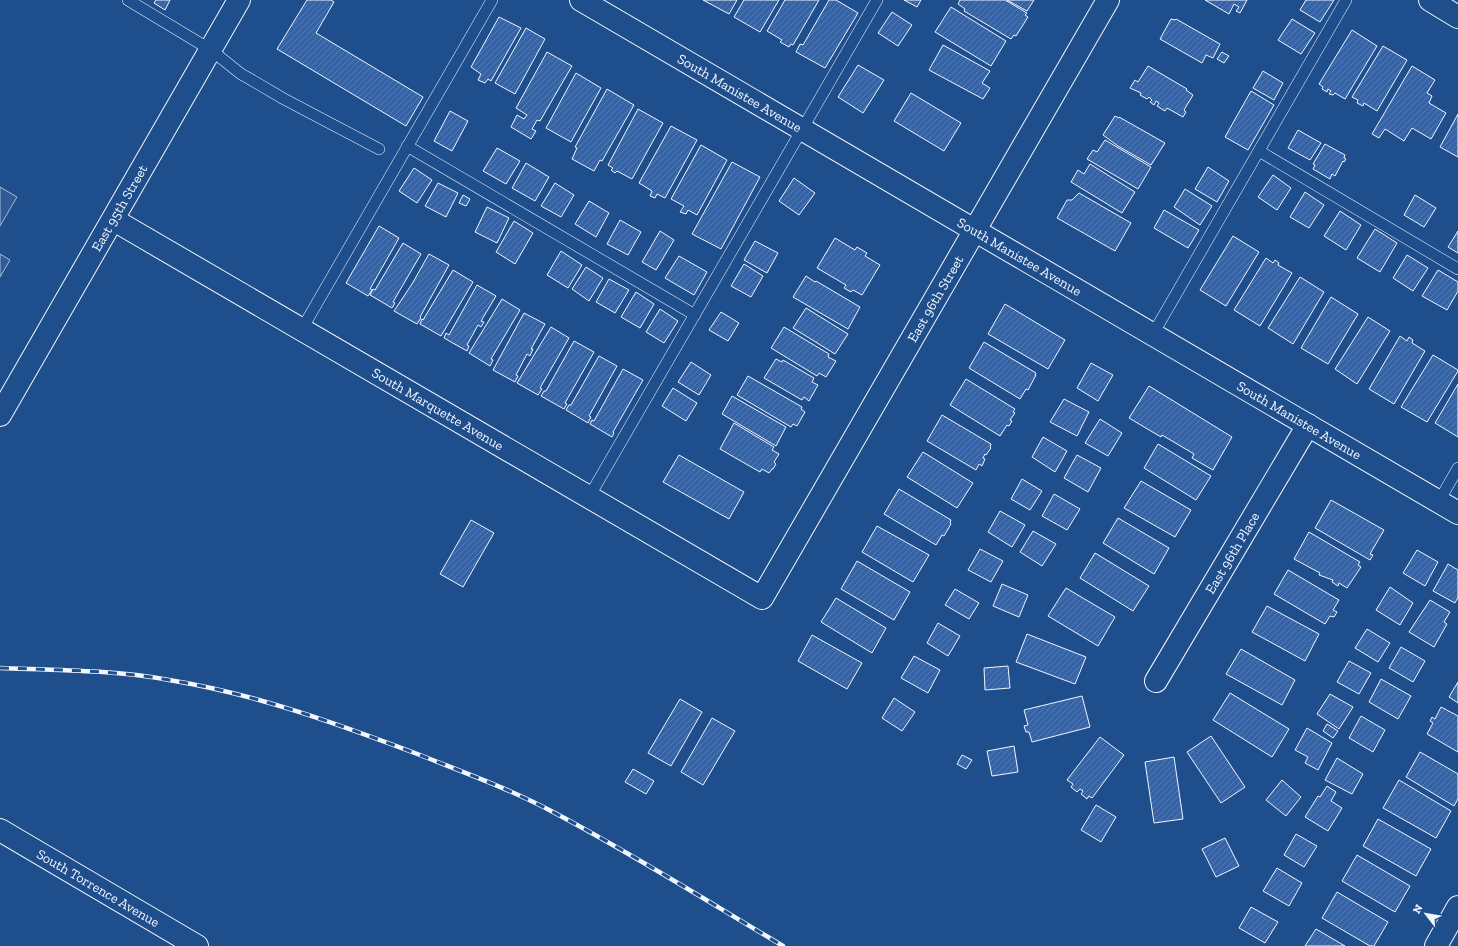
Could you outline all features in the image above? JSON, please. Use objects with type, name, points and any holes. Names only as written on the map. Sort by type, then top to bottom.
[{"type":"street","name":"East 95th Street","points":[[0,415],[114,220],[239,0]]},
{"type":"street","name":"South Manistee Avenue","points":[[581,0],[1458,513]]},
{"type":"street","name":"East 96th Street","points":[[762,598],[1108,0]]},
{"type":"street","points":[[1430,0],[1458,16]]},
{"type":"street","name":"South Marquette Avenue","points":[[114,220],[762,598]]},
{"type":"street","name":"East 96th Place","points":[[1156,681],[1308,425]]},
{"type":"street","name":"South Torrence Avenue","points":[[1,833],[197,946]]},
{"type":"street","points":[[1436,946],[1458,907]]},
{"type":"lane","points":[[128,0],[211,50],[250,80],[379,149]]},
{"type":"lane","points":[[302,330],[492,0]]},
{"type":"lane","points":[[589,497],[877,0]]},
{"type":"lane","points":[[1153,334],[1346,0]]},
{"type":"lane","points":[[407,146],[695,315]]},
{"type":"lane","points":[[1258,151],[1458,269]]},
{"type":"lane","points":[[1439,501],[1458,468]]},
{"type":"shaded area","points":[[0,187],[17,197],[0,226]]},
{"type":"shaded area","points":[[0,254],[10,260],[0,277]]},
{"type":"building","points":[[156,0],[170,0],[165,10],[154,3]]},
{"type":"building","points":[[307,0],[331,0],[334,2],[316,33],[423,97],[406,126],[277,49]]},
{"type":"building","points":[[703,0],[737,0],[729,14]]},
{"type":"building","points":[[744,0],[779,0],[760,32],[734,17]]},
{"type":"building","points":[[785,0],[819,0],[793,45],[791,44],[789,47],[780,42],[782,40],[767,31]]},
{"type":"building","points":[[829,0],[836,0],[858,13],[825,68],[796,52],[800,44],[803,45]]},
{"type":"building","points":[[904,0],[921,0],[917,7]]},
{"type":"building","points":[[960,0],[1005,0],[1027,13],[1025,15],[1028,17],[1016,36],[1014,35],[1011,39],[964,11],[965,9],[958,4]]},
{"type":"building","points":[[1007,0],[1034,0],[1027,11]]},
{"type":"building","points":[[1205,0],[1247,0],[1240,13],[1236,11],[1239,7],[1234,4],[1229,14]]},
{"type":"building","points":[[1306,0],[1334,0],[1320,22],[1300,10]]},
{"type":"building","points":[[951,7],[1006,41],[991,66],[935,32]]},
{"type":"building","points":[[892,12],[912,25],[898,46],[878,33]]},
{"type":"building","points":[[499,17],[521,28],[491,81],[488,79],[485,83],[478,80],[481,74],[471,67]]},
{"type":"building","points":[[1171,19],[1176,19],[1220,44],[1213,58],[1206,55],[1202,63],[1160,39]]},
{"type":"building","points":[[1292,19],[1315,33],[1301,54],[1278,40]]},
{"type":"building","points":[[526,28],[545,39],[515,94],[495,83]]},
{"type":"building","points":[[1352,30],[1377,46],[1345,99],[1335,93],[1333,95],[1329,94],[1331,91],[1328,89],[1327,92],[1322,89],[1323,87],[1319,84]]},
{"type":"building","points":[[943,45],[990,71],[982,83],[990,88],[983,99],[929,70]]},
{"type":"building","points":[[1383,46],[1407,60],[1377,111],[1364,103],[1363,106],[1357,103],[1358,100],[1352,97]]},
{"type":"building","points":[[547,52],[572,66],[540,121],[537,120],[532,129],[536,131],[531,139],[511,127],[517,115],[524,119],[527,115],[516,108]]},
{"type":"building","points":[[1222,52],[1229,56],[1224,63],[1217,59]]},
{"type":"building","points":[[858,65],[884,80],[863,113],[838,97]]},
{"type":"building","points":[[1148,66],[1187,89],[1186,90],[1193,95],[1184,110],[1186,112],[1183,117],[1167,108],[1165,111],[1157,106],[1159,103],[1156,101],[1154,105],[1150,102],[1152,100],[1149,97],[1147,99],[1140,95],[1141,93],[1130,88],[1135,80],[1138,82]]},
{"type":"building","points":[[1412,66],[1435,80],[1427,93],[1432,96],[1429,103],[1446,113],[1431,139],[1412,128],[1404,141],[1385,129],[1379,138],[1372,134]]},
{"type":"building","points":[[1263,71],[1283,83],[1274,100],[1253,88]]},
{"type":"building","points":[[576,73],[601,88],[571,142],[546,128]]},
{"type":"building","points":[[607,89],[634,105],[602,161],[600,160],[594,171],[572,159],[577,148],[575,147]]},
{"type":"building","points":[[1251,91],[1274,105],[1248,150],[1225,137]]},
{"type":"building","points":[[911,93],[961,123],[944,151],[894,121]]},
{"type":"building","points":[[638,109],[663,123],[632,179],[617,171],[615,173],[611,170],[613,168],[608,165]]},
{"type":"building","points":[[450,111],[468,121],[452,151],[434,141]]},
{"type":"building","points":[[1458,114],[1458,157],[1440,147]]},
{"type":"building","points":[[1115,116],[1165,143],[1151,165],[1118,146],[1103,135]]},
{"type":"building","points":[[671,126],[697,140],[665,198],[657,194],[655,198],[650,196],[652,191],[639,183]]},
{"type":"building","points":[[1298,130],[1321,143],[1310,160],[1288,148]]},
{"type":"building","points":[[1105,140],[1151,167],[1138,189],[1087,159],[1093,150],[1097,152]]},
{"type":"building","points":[[1325,144],[1345,155],[1344,158],[1346,159],[1344,162],[1343,161],[1335,176],[1332,174],[1330,179],[1313,169],[1315,165],[1313,164]]},
{"type":"building","points":[[701,145],[727,160],[697,215],[688,210],[686,214],[680,212],[684,206],[671,199]]},
{"type":"building","points":[[497,148],[520,161],[506,184],[483,171]]},
{"type":"building","points":[[732,162],[760,177],[721,249],[692,234]]},
{"type":"building","points":[[526,163],[549,177],[535,201],[512,188]]},
{"type":"building","points":[[1090,164],[1135,192],[1122,213],[1071,182],[1078,170],[1084,174]]},
{"type":"building","points":[[1208,167],[1229,181],[1217,202],[1195,189]]},
{"type":"building","points":[[414,168],[432,180],[417,203],[399,191]]},
{"type":"building","points":[[1273,175],[1291,188],[1277,210],[1258,197]]},
{"type":"building","points":[[794,178],[815,193],[799,215],[779,201]]},
{"type":"building","points":[[438,183],[458,193],[446,217],[425,206]]},
{"type":"building","points":[[555,183],[574,195],[561,217],[541,206]]},
{"type":"building","points":[[1185,189],[1212,206],[1200,225],[1174,207]]},
{"type":"building","points":[[1305,192],[1324,205],[1309,228],[1290,217]]},
{"type":"building","points":[[1079,193],[1131,223],[1115,251],[1057,218],[1067,200],[1072,200]]},
{"type":"building","points":[[463,195],[470,199],[466,206],[459,203]]},
{"type":"building","points":[[1415,195],[1436,208],[1424,227],[1404,215]]},
{"type":"building","points":[[589,201],[609,213],[596,237],[575,224]]},
{"type":"building","points":[[487,207],[509,218],[497,243],[475,232]]},
{"type":"building","points":[[1164,210],[1199,230],[1188,248],[1154,228]]},
{"type":"building","points":[[1340,211],[1361,225],[1346,250],[1324,236]]},
{"type":"building","points":[[620,220],[641,232],[628,255],[607,244]]},
{"type":"building","points":[[514,221],[533,233],[515,264],[496,252]]},
{"type":"building","points":[[379,226],[399,238],[370,289],[372,290],[368,296],[346,283]]},
{"type":"building","points":[[1375,229],[1397,243],[1380,272],[1357,258]]},
{"type":"building","points":[[660,231],[674,240],[656,270],[642,262]]},
{"type":"building","points":[[1458,231],[1458,253],[1448,247]]},
{"type":"building","points":[[1233,236],[1259,252],[1226,306],[1200,290]]},
{"type":"building","points":[[835,238],[855,250],[857,247],[867,253],[865,256],[880,265],[862,295],[853,290],[851,292],[844,288],[846,285],[817,268]]},
{"type":"building","points":[[755,241],[778,253],[767,273],[744,260]]},
{"type":"building","points":[[403,243],[421,254],[393,302],[395,303],[392,308],[370,295],[373,289],[375,290]]},
{"type":"building","points":[[561,251],[582,265],[568,288],[547,275]]},
{"type":"building","points":[[429,254],[449,265],[417,324],[394,311],[412,284]]},
{"type":"building","points":[[1407,255],[1428,268],[1413,291],[1393,278]]},
{"type":"building","points":[[679,256],[707,272],[694,295],[665,278]]},
{"type":"building","points":[[1266,258],[1273,263],[1275,260],[1279,263],[1278,265],[1292,273],[1260,326],[1234,310]]},
{"type":"building","points":[[744,264],[763,276],[751,297],[731,286]]},
{"type":"building","points":[[586,267],[603,278],[589,301],[572,289]]},
{"type":"building","points":[[453,270],[473,282],[441,336],[420,324]]},
{"type":"building","points":[[1438,270],[1458,282],[1458,291],[1447,310],[1422,296]]},
{"type":"building","points":[[806,276],[860,307],[848,329],[793,297]]},
{"type":"building","points":[[1300,277],[1324,292],[1293,344],[1268,328]]},
{"type":"building","points":[[609,279],[629,290],[615,313],[596,302]]},
{"type":"building","points":[[477,285],[496,296],[481,321],[484,322],[481,327],[478,325],[467,345],[469,346],[467,351],[444,338],[446,333],[449,335]]},
{"type":"building","points":[[636,292],[654,304],[640,328],[621,317]]},
{"type":"building","points":[[1331,297],[1358,314],[1328,364],[1301,348]]},
{"type":"building","points":[[502,299],[520,310],[491,359],[493,360],[490,366],[469,353]]},
{"type":"building","points":[[1005,304],[1065,340],[1048,369],[988,334]]},
{"type":"building","points":[[806,308],[848,334],[835,354],[793,328]]},
{"type":"building","points":[[660,309],[678,321],[664,343],[646,332]]},
{"type":"building","points":[[721,312],[739,323],[728,341],[709,330]]},
{"type":"building","points":[[524,313],[545,324],[531,349],[533,349],[530,356],[527,354],[516,375],[518,376],[515,382],[493,370]]},
{"type":"building","points":[[1368,317],[1390,331],[1357,384],[1335,369]]},
{"type":"building","points":[[551,327],[569,338],[540,388],[542,389],[538,395],[517,383]]},
{"type":"building","points":[[784,327],[829,354],[828,357],[836,361],[826,377],[819,373],[817,376],[771,348]]},
{"type":"building","points":[[1400,336],[1407,341],[1409,337],[1413,340],[1412,343],[1425,351],[1394,404],[1369,389]]},
{"type":"building","points":[[574,341],[594,352],[565,403],[567,404],[564,409],[541,396],[544,391],[546,391]]},
{"type":"building","points":[[984,342],[1036,373],[1028,390],[1026,389],[1020,399],[969,368]]},
{"type":"building","points":[[1433,355],[1458,371],[1427,422],[1401,407]]},
{"type":"building","points":[[599,356],[617,366],[589,416],[591,417],[588,423],[566,410],[569,405],[571,405]]},
{"type":"building","points":[[776,359],[782,362],[783,360],[814,378],[812,382],[818,385],[809,401],[804,397],[802,400],[764,378]]},
{"type":"building","points":[[691,362],[711,375],[699,395],[678,382]]},
{"type":"building","points":[[1091,363],[1113,375],[1098,401],[1077,388]]},
{"type":"building","points":[[623,369],[643,380],[613,432],[612,437],[590,424],[592,420],[594,421]]},
{"type":"building","points":[[748,376],[802,407],[801,409],[805,412],[797,426],[793,424],[791,427],[737,395]]},
{"type":"building","points":[[966,379],[1015,409],[1013,412],[1015,413],[1010,420],[1012,421],[1009,426],[1007,425],[1000,436],[950,405]]},
{"type":"building","points":[[1458,384],[1458,437],[1435,423]]},
{"type":"building","points":[[1149,386],[1232,437],[1213,470],[1192,458],[1194,454],[1129,418]]},
{"type":"building","points":[[673,388],[697,403],[686,421],[662,406]]},
{"type":"building","points":[[732,396],[786,427],[776,446],[722,414]]},
{"type":"building","points":[[1064,399],[1089,412],[1077,436],[1050,422]]},
{"type":"building","points":[[942,415],[991,444],[991,448],[983,458],[985,459],[982,466],[979,464],[976,470],[927,441]]},
{"type":"building","points":[[1100,419],[1122,433],[1108,456],[1085,443]]},
{"type":"building","points":[[734,423],[774,447],[772,450],[779,454],[774,462],[776,464],[769,473],[762,469],[760,472],[720,449]]},
{"type":"building","points":[[1043,437],[1067,451],[1055,472],[1032,457]]},
{"type":"building","points":[[1158,444],[1211,476],[1196,500],[1144,468]]},
{"type":"building","points":[[923,452],[973,483],[957,508],[907,477]]},
{"type":"building","points":[[679,455],[744,492],[729,519],[663,482]]},
{"type":"building","points":[[1077,455],[1101,468],[1088,492],[1064,478]]},
{"type":"building","points":[[1022,479],[1042,491],[1030,510],[1011,499]]},
{"type":"building","points":[[1141,481],[1191,510],[1175,537],[1124,508]]},
{"type":"building","points":[[899,489],[951,520],[951,524],[944,536],[942,535],[936,545],[884,514]]},
{"type":"building","points":[[1054,494],[1080,509],[1067,530],[1042,516]]},
{"type":"building","points":[[1331,500],[1384,530],[1370,554],[1373,555],[1370,560],[1315,528]]},
{"type":"building","points":[[1000,511],[1025,525],[1012,547],[988,532]]},
{"type":"building","points":[[1118,518],[1169,548],[1154,574],[1103,543]]},
{"type":"building","points":[[471,520],[494,533],[463,587],[440,574]]},
{"type":"building","points":[[877,526],[929,555],[913,582],[862,552]]},
{"type":"building","points":[[1033,531],[1056,544],[1042,566],[1020,552]]},
{"type":"building","points":[[1309,532],[1360,562],[1358,565],[1361,567],[1347,588],[1339,583],[1338,586],[1332,582],[1333,580],[1319,575],[1320,573],[1294,559]]},
{"type":"building","points":[[980,549],[1003,561],[991,582],[968,570]]},
{"type":"building","points":[[1417,550],[1438,562],[1425,586],[1403,573]]},
{"type":"building","points":[[1095,553],[1149,586],[1133,611],[1080,578]]},
{"type":"building","points":[[857,561],[910,592],[894,620],[841,589]]},
{"type":"building","points":[[1448,564],[1458,570],[1458,597],[1455,603],[1433,591]]},
{"type":"building","points":[[1288,570],[1339,600],[1333,610],[1337,612],[1334,617],[1330,616],[1325,624],[1274,594]]},
{"type":"building","points":[[1002,584],[1028,595],[1019,617],[993,606]]},
{"type":"building","points":[[1390,587],[1413,603],[1400,625],[1376,610]]},
{"type":"building","points":[[1066,588],[1115,617],[1098,646],[1048,616]]},
{"type":"building","points":[[955,589],[979,603],[969,619],[945,605]]},
{"type":"building","points":[[836,598],[886,628],[872,653],[821,622]]},
{"type":"building","points":[[1430,600],[1450,612],[1444,622],[1447,624],[1434,647],[1409,632]]},
{"type":"building","points":[[1267,606],[1319,634],[1305,661],[1252,632]]},
{"type":"building","points":[[938,623],[960,636],[948,656],[927,643]]},
{"type":"building","points":[[1367,629],[1390,643],[1378,662],[1355,648]]},
{"type":"building","points":[[1027,634],[1086,657],[1075,684],[1016,662]]},
{"type":"building","points":[[812,635],[862,663],[847,689],[798,661]]},
{"type":"building","points":[[1401,647],[1425,661],[1413,682],[1389,668]]},
{"type":"building","points":[[1241,649],[1295,680],[1282,705],[1226,674]]},
{"type":"building","points":[[914,656],[940,670],[928,693],[901,678]]},
{"type":"building","points":[[1349,661],[1371,673],[1359,694],[1337,682]]},
{"type":"building","points":[[1008,666],[1010,688],[985,690],[984,668]]},
{"type":"building","points":[[1381,679],[1411,696],[1398,719],[1369,702]]},
{"type":"building","points":[[1458,682],[1458,703],[1449,697]]},
{"type":"building","points":[[1230,693],[1289,729],[1272,757],[1213,720]]},
{"type":"building","points":[[1330,694],[1353,707],[1339,729],[1317,714]]},
{"type":"building","points":[[1082,696],[1090,727],[1032,742],[1029,732],[1026,732],[1024,726],[1028,725],[1024,710]]},
{"type":"building","points":[[894,698],[915,712],[902,731],[882,718]]},
{"type":"building","points":[[680,699],[702,712],[671,766],[648,753]]},
{"type":"building","points":[[1441,707],[1458,716],[1458,752],[1427,734],[1433,723],[1430,721],[1432,717],[1435,719]]},
{"type":"building","points":[[1361,716],[1385,730],[1373,752],[1349,738]]},
{"type":"building","points":[[712,718],[735,731],[703,785],[681,772]]},
{"type":"building","points":[[1327,724],[1338,731],[1333,738],[1323,731]]},
{"type":"building","points":[[1307,728],[1332,743],[1318,770],[1305,763],[1308,757],[1295,750]]},
{"type":"building","points":[[1211,736],[1245,787],[1221,803],[1187,752]]},
{"type":"building","points":[[1100,737],[1124,755],[1092,798],[1089,796],[1087,799],[1081,794],[1083,791],[1080,789],[1077,792],[1071,787],[1073,784],[1067,780]]},
{"type":"building","points":[[1014,746],[1018,772],[992,776],[987,751]]},
{"type":"building","points":[[1420,752],[1458,774],[1458,799],[1454,806],[1406,777]]},
{"type":"building","points":[[962,755],[972,760],[966,769],[957,764]]},
{"type":"building","points":[[1174,757],[1183,819],[1154,823],[1145,762]]},
{"type":"building","points":[[1337,758],[1363,774],[1352,794],[1325,780]]},
{"type":"building","points":[[633,769],[654,781],[646,794],[625,782]]},
{"type":"building","points":[[1282,780],[1301,797],[1286,816],[1266,800]]},
{"type":"building","points":[[1399,780],[1451,811],[1436,838],[1383,808]]},
{"type":"building","points":[[1327,786],[1336,792],[1331,801],[1342,808],[1328,831],[1305,817],[1318,796],[1320,797]]},
{"type":"building","points":[[1096,805],[1116,817],[1101,842],[1081,830]]},
{"type":"building","points":[[1378,819],[1431,849],[1416,876],[1363,846]]},
{"type":"building","points":[[1296,834],[1317,846],[1304,867],[1284,855]]},
{"type":"building","points":[[1225,838],[1239,866],[1216,877],[1202,849]]},
{"type":"building","points":[[1357,855],[1410,886],[1395,912],[1342,881]]},
{"type":"building","points":[[1277,868],[1302,883],[1289,906],[1263,891]]},
{"type":"building","points":[[1337,892],[1388,922],[1374,946],[1370,946],[1322,918]]},
{"type":"building","points":[[1251,907],[1278,922],[1265,943],[1239,928]]},
{"type":"building","points":[[1316,929],[1345,946],[1305,946]]},
{"type":"railway","points":[[0,668],[106,672],[169,680],[233,693],[296,711],[358,732],[471,775],[537,804],[640,861],[783,946]]}]
